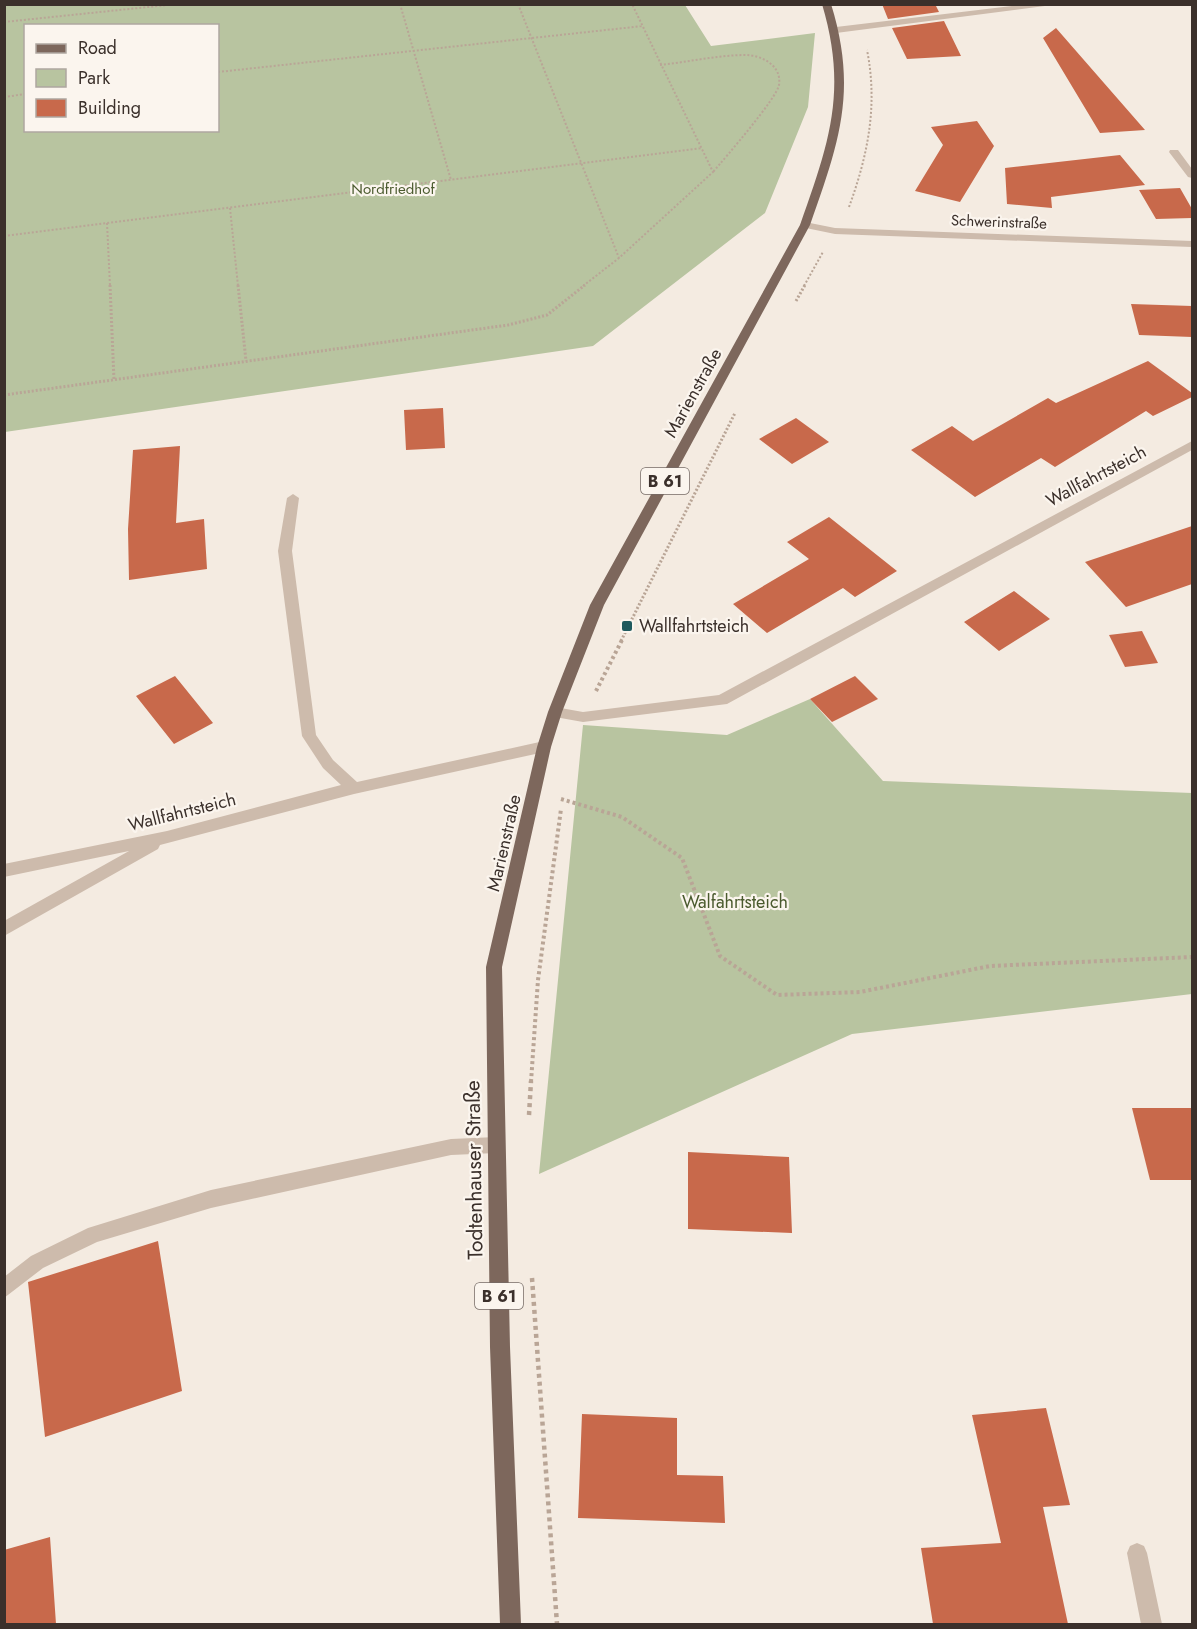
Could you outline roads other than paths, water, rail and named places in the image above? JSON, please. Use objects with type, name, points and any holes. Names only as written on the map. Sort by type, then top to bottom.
[{"type":"main road","name":"Marienstraße","points":[[494,967],[544,747],[555,712],[597,605],[806,225],[827,164],[840,109],[842,71],[836,30],[826,4]]},
{"type":"main road","name":"Todtenhauser Straße","points":[[494,967],[496,1145],[510,1624]]},
{"type":"street","points":[[836,30],[1056,4]]},
{"type":"street","points":[[1174,152],[1192,175]]},
{"type":"street","name":"Schwerinstraße","points":[[806,225],[835,231],[1192,244]]},
{"type":"street","name":"Wallfahrtsteich","points":[[555,712],[583,717],[722,700],[1192,446]]},
{"type":"street","points":[[293,498],[285,551],[309,736],[328,764],[354,788]]},
{"type":"street","name":"Wallfahrtsteich","points":[[4,871],[166,837],[354,788],[544,747]]},
{"type":"street","points":[[4,929],[166,837]]},
{"type":"street","points":[[4,1289],[37,1262],[94,1234],[211,1199],[451,1147],[496,1145]]},
{"type":"street","points":[[1137,1553],[1152,1624]]},
{"type":"place","name":"Wallfahrtsteich","points":[[627,626]]},
{"type":"park label","name":"Nordfriedhof","points":[[393,189]]},
{"type":"park label","name":"Walfahrtsteich","points":[[735,902]]}]
